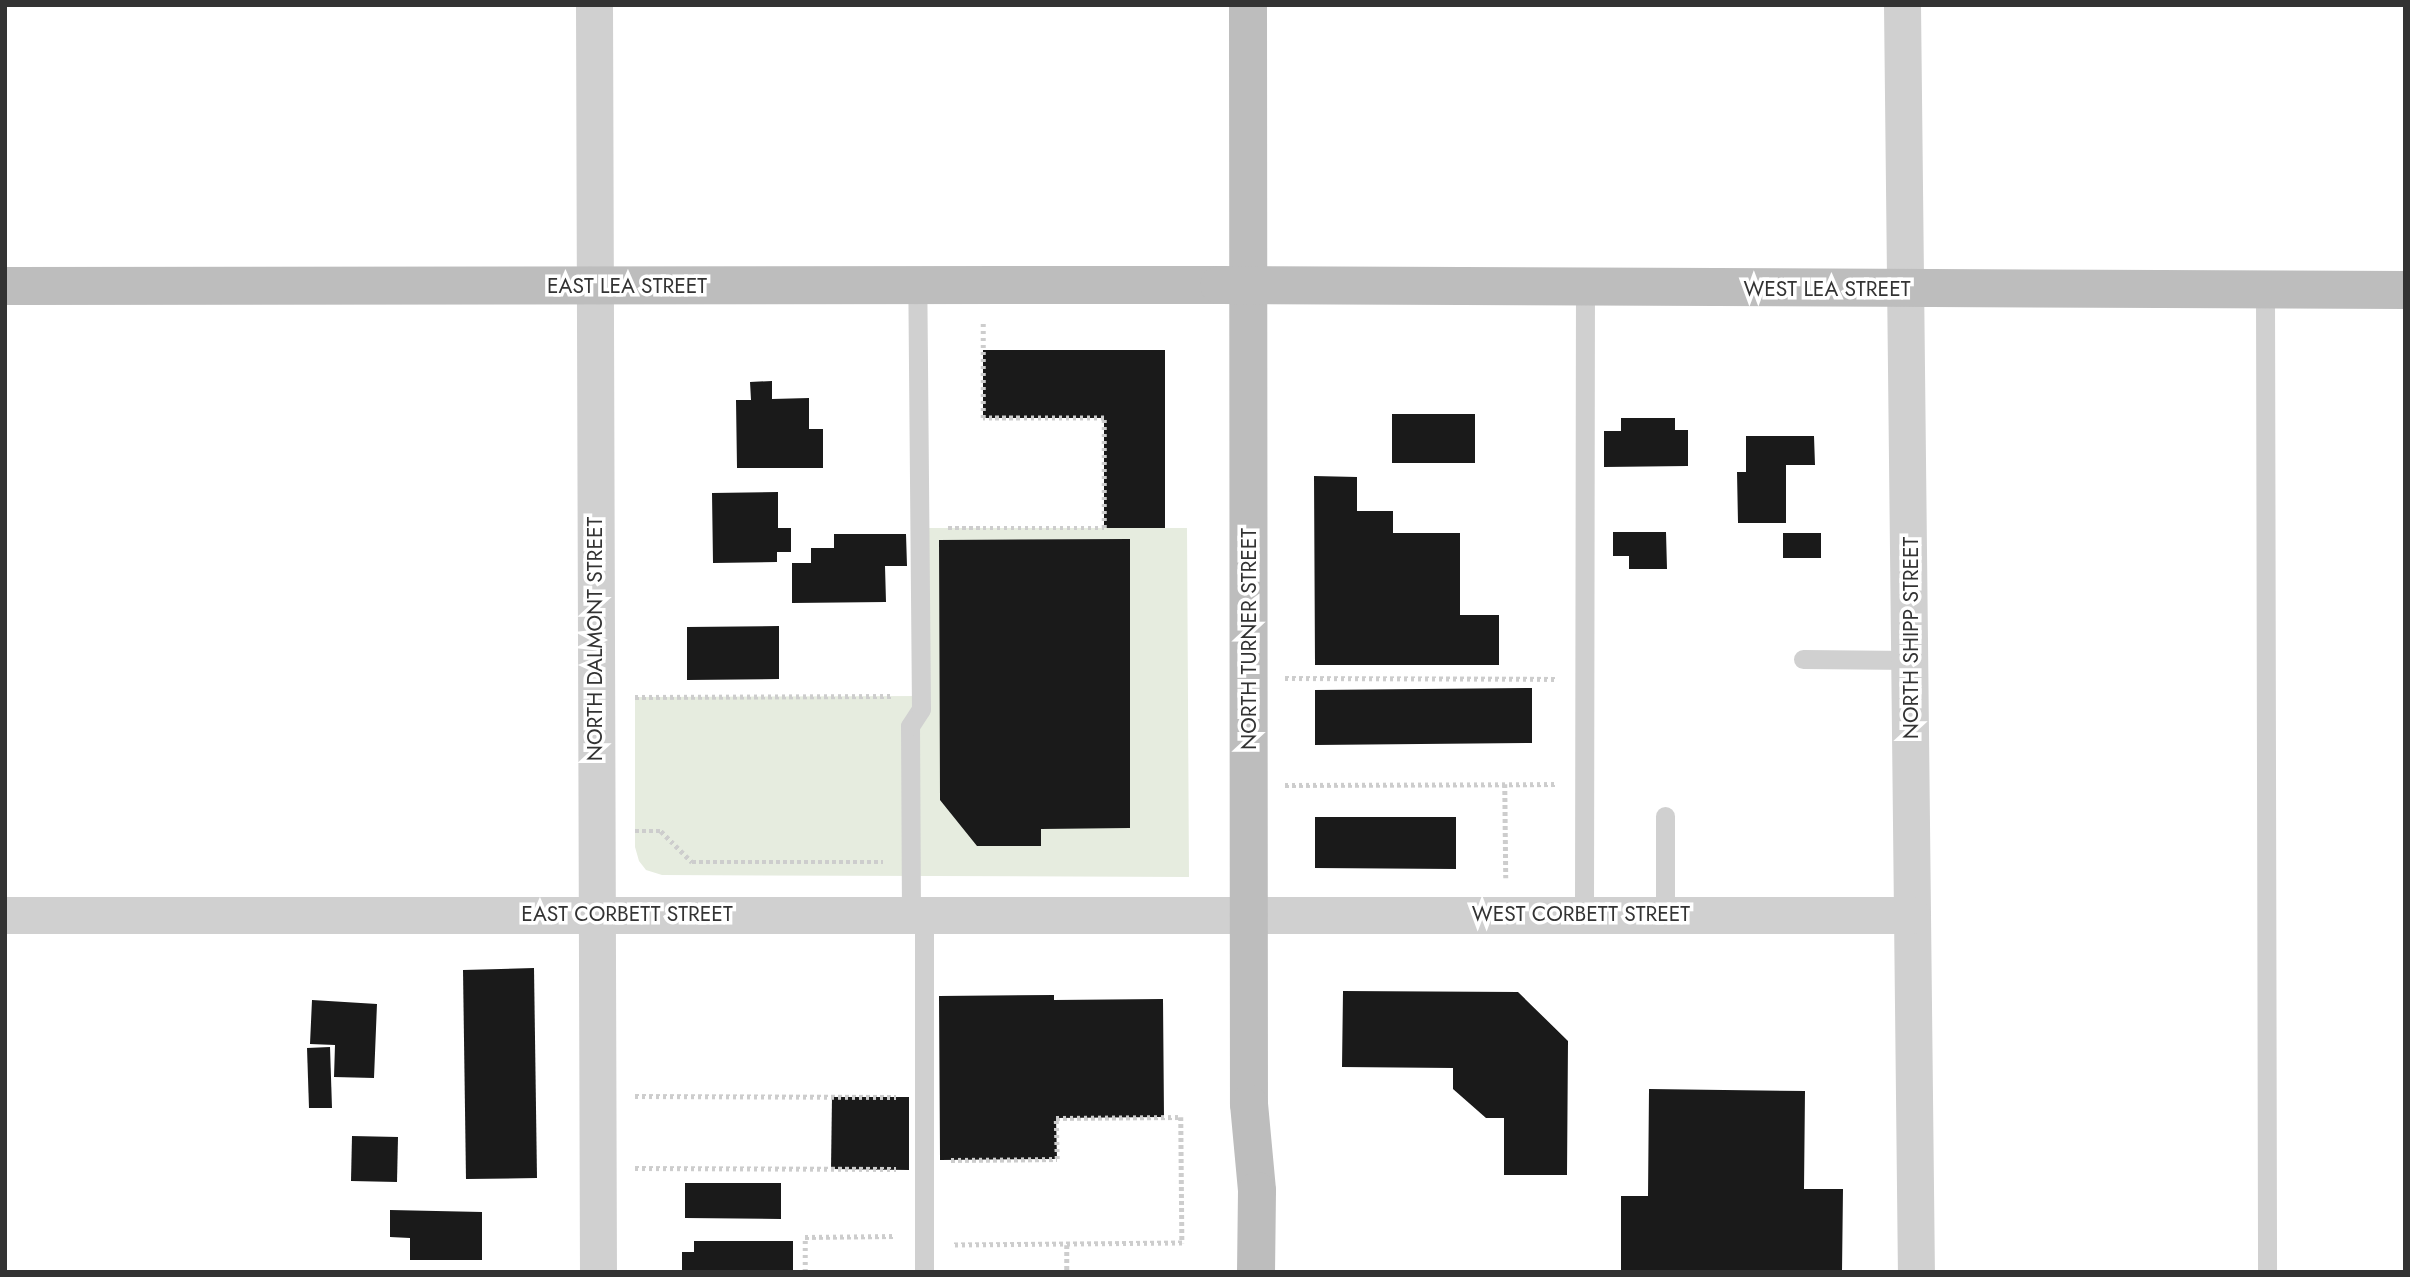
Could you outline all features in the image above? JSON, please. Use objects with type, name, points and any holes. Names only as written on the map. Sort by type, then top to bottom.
[{"type":"street","name":"NORTH DALMONT STREET","points":[[594,5],[598,1272]]},
{"type":"street","name":"NORTH TURNER STREET","points":[[1248,5],[1250,1104],[1257,1191],[1256,1272]]},
{"type":"street","name":"NORTH SHIPP STREET","points":[[1902,5],[1916,1272]]},
{"type":"street","name":"EAST LEA STREET","points":[[5,286],[1249,288]]},
{"type":"street","name":"WEST LEA STREET","points":[[1249,288],[2405,290]]},
{"type":"street","name":"EAST CORBETT STREET","points":[[5,915],[1250,916]]},
{"type":"street","name":"WEST CORBETT STREET","points":[[1250,916],[1912,915]]},
{"type":"lane","points":[[917,286],[921,709],[910,726],[911,862],[918,915],[924,1097],[924,1272]]},
{"type":"lane","points":[[1584,914],[1585,288]]},
{"type":"lane","points":[[2265,290],[2267,1272]]},
{"type":"lane","points":[[1803,659],[1911,660]]},
{"type":"lane","points":[[1665,817],[1665,914]]},
{"type":"path","points":[[942,528],[1104,528],[1104,418],[983,418],[983,322]]},
{"type":"path","points":[[1249,678],[1584,680]]},
{"type":"path","points":[[635,697],[921,696]]},
{"type":"path","points":[[1505,784],[1506,915]]},
{"type":"path","points":[[1249,785],[1584,784]]},
{"type":"path","points":[[635,831],[661,831],[692,862],[911,862]]},
{"type":"path","points":[[635,1084],[635,1108]]},
{"type":"path","points":[[635,1096],[924,1097]]},
{"type":"path","points":[[940,1160],[1057,1159],[1056,1118],[1181,1117],[1182,1243],[941,1245]]},
{"type":"path","points":[[634,1156],[634,1168],[909,1170]]},
{"type":"path","points":[[805,1272],[805,1237],[908,1236]]},
{"type":"path","points":[[1067,1244],[1067,1272]]},
{"type":"shaded area","points":[[928,528],[1187,528],[1189,877],[662,875],[646,870],[639,861],[635,847],[635,697],[928,696]]},
{"type":"building","points":[[983,350],[1165,350],[1165,528],[1104,528],[1104,418],[983,418]]},
{"type":"building","points":[[772,381],[772,399],[809,398],[809,429],[823,429],[823,468],[737,468],[736,400],[751,400],[750,382]]},
{"type":"building","points":[[1392,414],[1475,414],[1475,463],[1392,463]]},
{"type":"building","points":[[1621,418],[1675,418],[1675,430],[1688,430],[1688,466],[1604,467],[1604,431],[1621,431]]},
{"type":"building","points":[[1746,436],[1814,436],[1815,465],[1786,465],[1786,523],[1738,523],[1737,472],[1746,472]]},
{"type":"building","points":[[1314,476],[1357,477],[1357,511],[1393,511],[1393,533],[1460,533],[1460,615],[1499,615],[1499,665],[1315,665]]},
{"type":"building","points":[[778,492],[778,528],[791,528],[791,552],[777,552],[777,562],[713,563],[712,493]]},
{"type":"building","points":[[1613,532],[1666,532],[1667,569],[1629,569],[1629,556],[1613,556]]},
{"type":"building","points":[[1783,533],[1821,533],[1821,558],[1783,558]]},
{"type":"building","points":[[834,534],[906,534],[907,566],[885,566],[886,602],[792,603],[792,563],[811,563],[811,548],[834,548]]},
{"type":"building","points":[[1130,539],[1130,828],[1041,829],[1041,846],[977,846],[940,800],[939,540]]},
{"type":"building","points":[[779,626],[779,679],[687,680],[687,627]]},
{"type":"building","points":[[1532,688],[1532,743],[1315,745],[1315,690]]},
{"type":"building","points":[[1315,817],[1456,817],[1456,869],[1315,868]]},
{"type":"building","points":[[534,968],[537,1178],[466,1179],[463,970]]},
{"type":"building","points":[[1343,991],[1518,992],[1568,1041],[1567,1175],[1504,1175],[1504,1118],[1486,1118],[1453,1089],[1453,1068],[1342,1067]]},
{"type":"building","points":[[1054,995],[1054,1000],[1163,999],[1164,1117],[1056,1118],[1057,1159],[940,1160],[939,996]]},
{"type":"building","points":[[312,1000],[377,1004],[374,1078],[334,1077],[335,1045],[310,1044]]},
{"type":"building","points":[[330,1047],[332,1108],[309,1108],[307,1048]]},
{"type":"building","points":[[1649,1089],[1805,1091],[1804,1189],[1843,1189],[1842,1272],[1621,1272],[1621,1196],[1648,1196]]},
{"type":"building","points":[[832,1097],[909,1097],[909,1170],[831,1169]]},
{"type":"building","points":[[352,1136],[398,1137],[397,1182],[351,1181]]},
{"type":"building","points":[[685,1183],[781,1183],[781,1219],[685,1218]]},
{"type":"building","points":[[390,1210],[482,1212],[482,1260],[410,1260],[410,1238],[390,1237]]},
{"type":"building","points":[[694,1241],[793,1241],[793,1272],[682,1272],[682,1252],[694,1252]]}]
